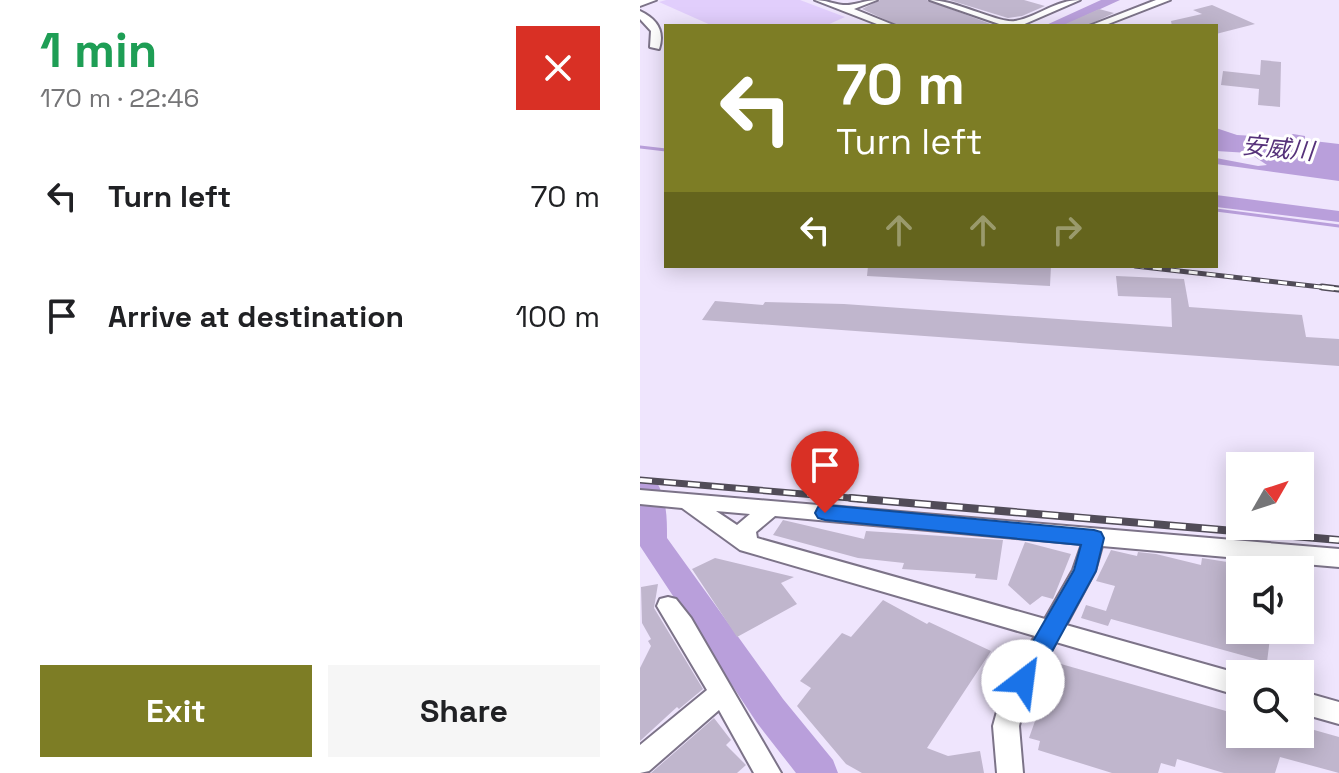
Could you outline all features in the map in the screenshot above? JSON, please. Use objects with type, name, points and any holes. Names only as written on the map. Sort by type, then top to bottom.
[{"type":"street","points":[[640,3],[651,0]]},
{"type":"street","points":[[820,0],[885,24]]},
{"type":"street","points":[[844,9],[872,0]]},
{"type":"street","points":[[935,0],[1006,24]]},
{"type":"street","points":[[1049,0],[1063,4]]},
{"type":"street","points":[[1017,24],[1075,0]]},
{"type":"street","points":[[1099,24],[1165,0]]},
{"type":"street","points":[[640,14],[658,31],[660,47],[640,46]]},
{"type":"street","points":[[1107,24],[1116,17]]},
{"type":"street","points":[[640,497],[1339,558]]},
{"type":"street","points":[[679,500],[704,511],[723,529],[748,544],[1226,681]]},
{"type":"street","points":[[748,544],[745,530],[772,507]]},
{"type":"street","points":[[1010,773],[1006,726],[1013,697],[1084,571],[1094,538]]},
{"type":"street","points":[[668,606],[683,625],[762,771]]},
{"type":"street","points":[[640,762],[721,693]]},
{"type":"street","points":[[1314,706],[1339,713]]},
{"type":"shaded area","points":[[800,0],[845,17],[829,24],[708,24],[659,2]]},
{"type":"water","name":"安威川","points":[[1218,129],[1237,135],[1287,138],[1293,134],[1305,136],[1305,140],[1339,144],[1339,181],[1218,164],[1218,158],[1267,165],[1249,153],[1218,151]]},
{"type":"water","points":[[1218,195],[1339,211],[1339,222],[1218,207]]},
{"type":"building","points":[[880,0],[927,0],[991,24],[895,24],[862,9]]},
{"type":"building","points":[[949,0],[1024,0],[1045,6],[1022,16],[1008,18]]},
{"type":"building","points":[[1212,5],[1255,24],[1218,33],[1218,24],[1172,24],[1171,21],[1202,14],[1193,10]]},
{"type":"building","points":[[1099,9],[1114,13],[1090,24],[1065,24]]},
{"type":"building","points":[[1261,60],[1281,62],[1280,107],[1258,105],[1259,89],[1221,85],[1223,71],[1260,75]]},
{"type":"building","points":[[868,268],[1051,268],[1050,286],[867,276]]},
{"type":"building","points":[[1116,276],[1184,279],[1189,307],[1302,315],[1306,337],[1339,339],[1339,366],[702,320],[715,301],[763,305],[765,302],[844,304],[1172,327],[1171,298],[1118,296]]},
{"type":"building","points":[[783,520],[864,539],[866,531],[1003,540],[997,580],[975,578],[976,574],[902,569],[904,563],[858,558],[773,535]]},
{"type":"building","points":[[1025,542],[1071,554],[1053,599],[1042,596],[1030,605],[1008,585]]},
{"type":"building","points":[[1111,550],[1137,556],[1138,552],[1156,554],[1201,565],[1202,558],[1226,562],[1226,644],[1269,644],[1267,660],[1111,619],[1108,626],[1081,618],[1086,605],[1106,611],[1115,586],[1096,581]]},
{"type":"building","points":[[715,558],[794,577],[781,583],[797,604],[737,637],[692,569]]},
{"type":"building","points":[[658,584],[654,608],[703,689],[679,709],[677,707],[640,741],[640,668],[651,646],[648,641],[651,639],[642,623],[641,587]]},
{"type":"building","points":[[883,600],[927,624],[929,622],[991,651],[927,748],[948,756],[980,751],[984,773],[862,773],[846,764],[797,706],[811,688],[800,681],[842,633],[851,637]]},
{"type":"building","points":[[1061,664],[1226,711],[1226,748],[1314,748],[1314,730],[1339,737],[1339,773],[1280,757],[1275,773],[1224,773],[1177,759],[1175,767],[1161,763],[1158,773],[1112,773],[1038,750],[1040,741],[1029,738],[1040,707],[1033,705],[1039,687],[1036,686],[1046,666],[1059,670]]},
{"type":"building","points":[[714,718],[731,740],[726,745],[746,765],[737,773],[651,773]]},
{"type":"waterway","points":[[1056,24],[1113,0]]},
{"type":"waterway","points":[[640,147],[664,150]]},
{"type":"waterway","points":[[1218,210],[1339,226]]},
{"type":"waterway","points":[[646,488],[652,511],[652,540],[770,711],[819,773]]},
{"type":"railway","points":[[1153,268],[1339,289],[1322,287]]},
{"type":"railway","points":[[640,480],[874,500]]},
{"type":"railway","points":[[851,498],[1339,540]]},
{"type":"route","points":[[825,513],[1094,538],[1084,571],[1023,681]]}]
